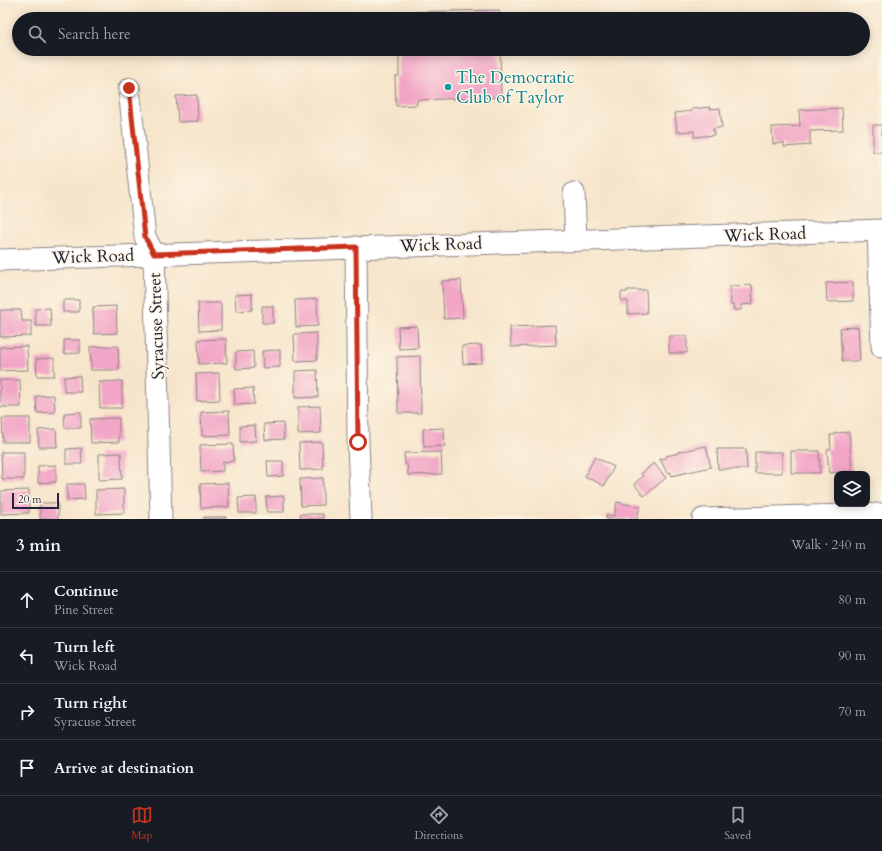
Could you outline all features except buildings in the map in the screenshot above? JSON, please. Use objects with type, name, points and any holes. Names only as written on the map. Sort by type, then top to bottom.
[{"type":"street","name":"Syracuse Street","points":[[129,88],[145,237],[154,254],[161,519]]},
{"type":"street","points":[[574,193],[576,240]]},
{"type":"street","name":"Wick Road","points":[[0,260],[880,230]]},
{"type":"street","points":[[880,230],[882,347]]},
{"type":"street","points":[[356,247],[358,442],[361,519]]},
{"type":"street","points":[[703,519],[882,514]]},
{"type":"place","name":"The Democratic Club of Taylor","points":[[448,87]]},
{"type":"route","points":[[129,88],[145,237],[154,254],[356,247],[358,442]]}]
